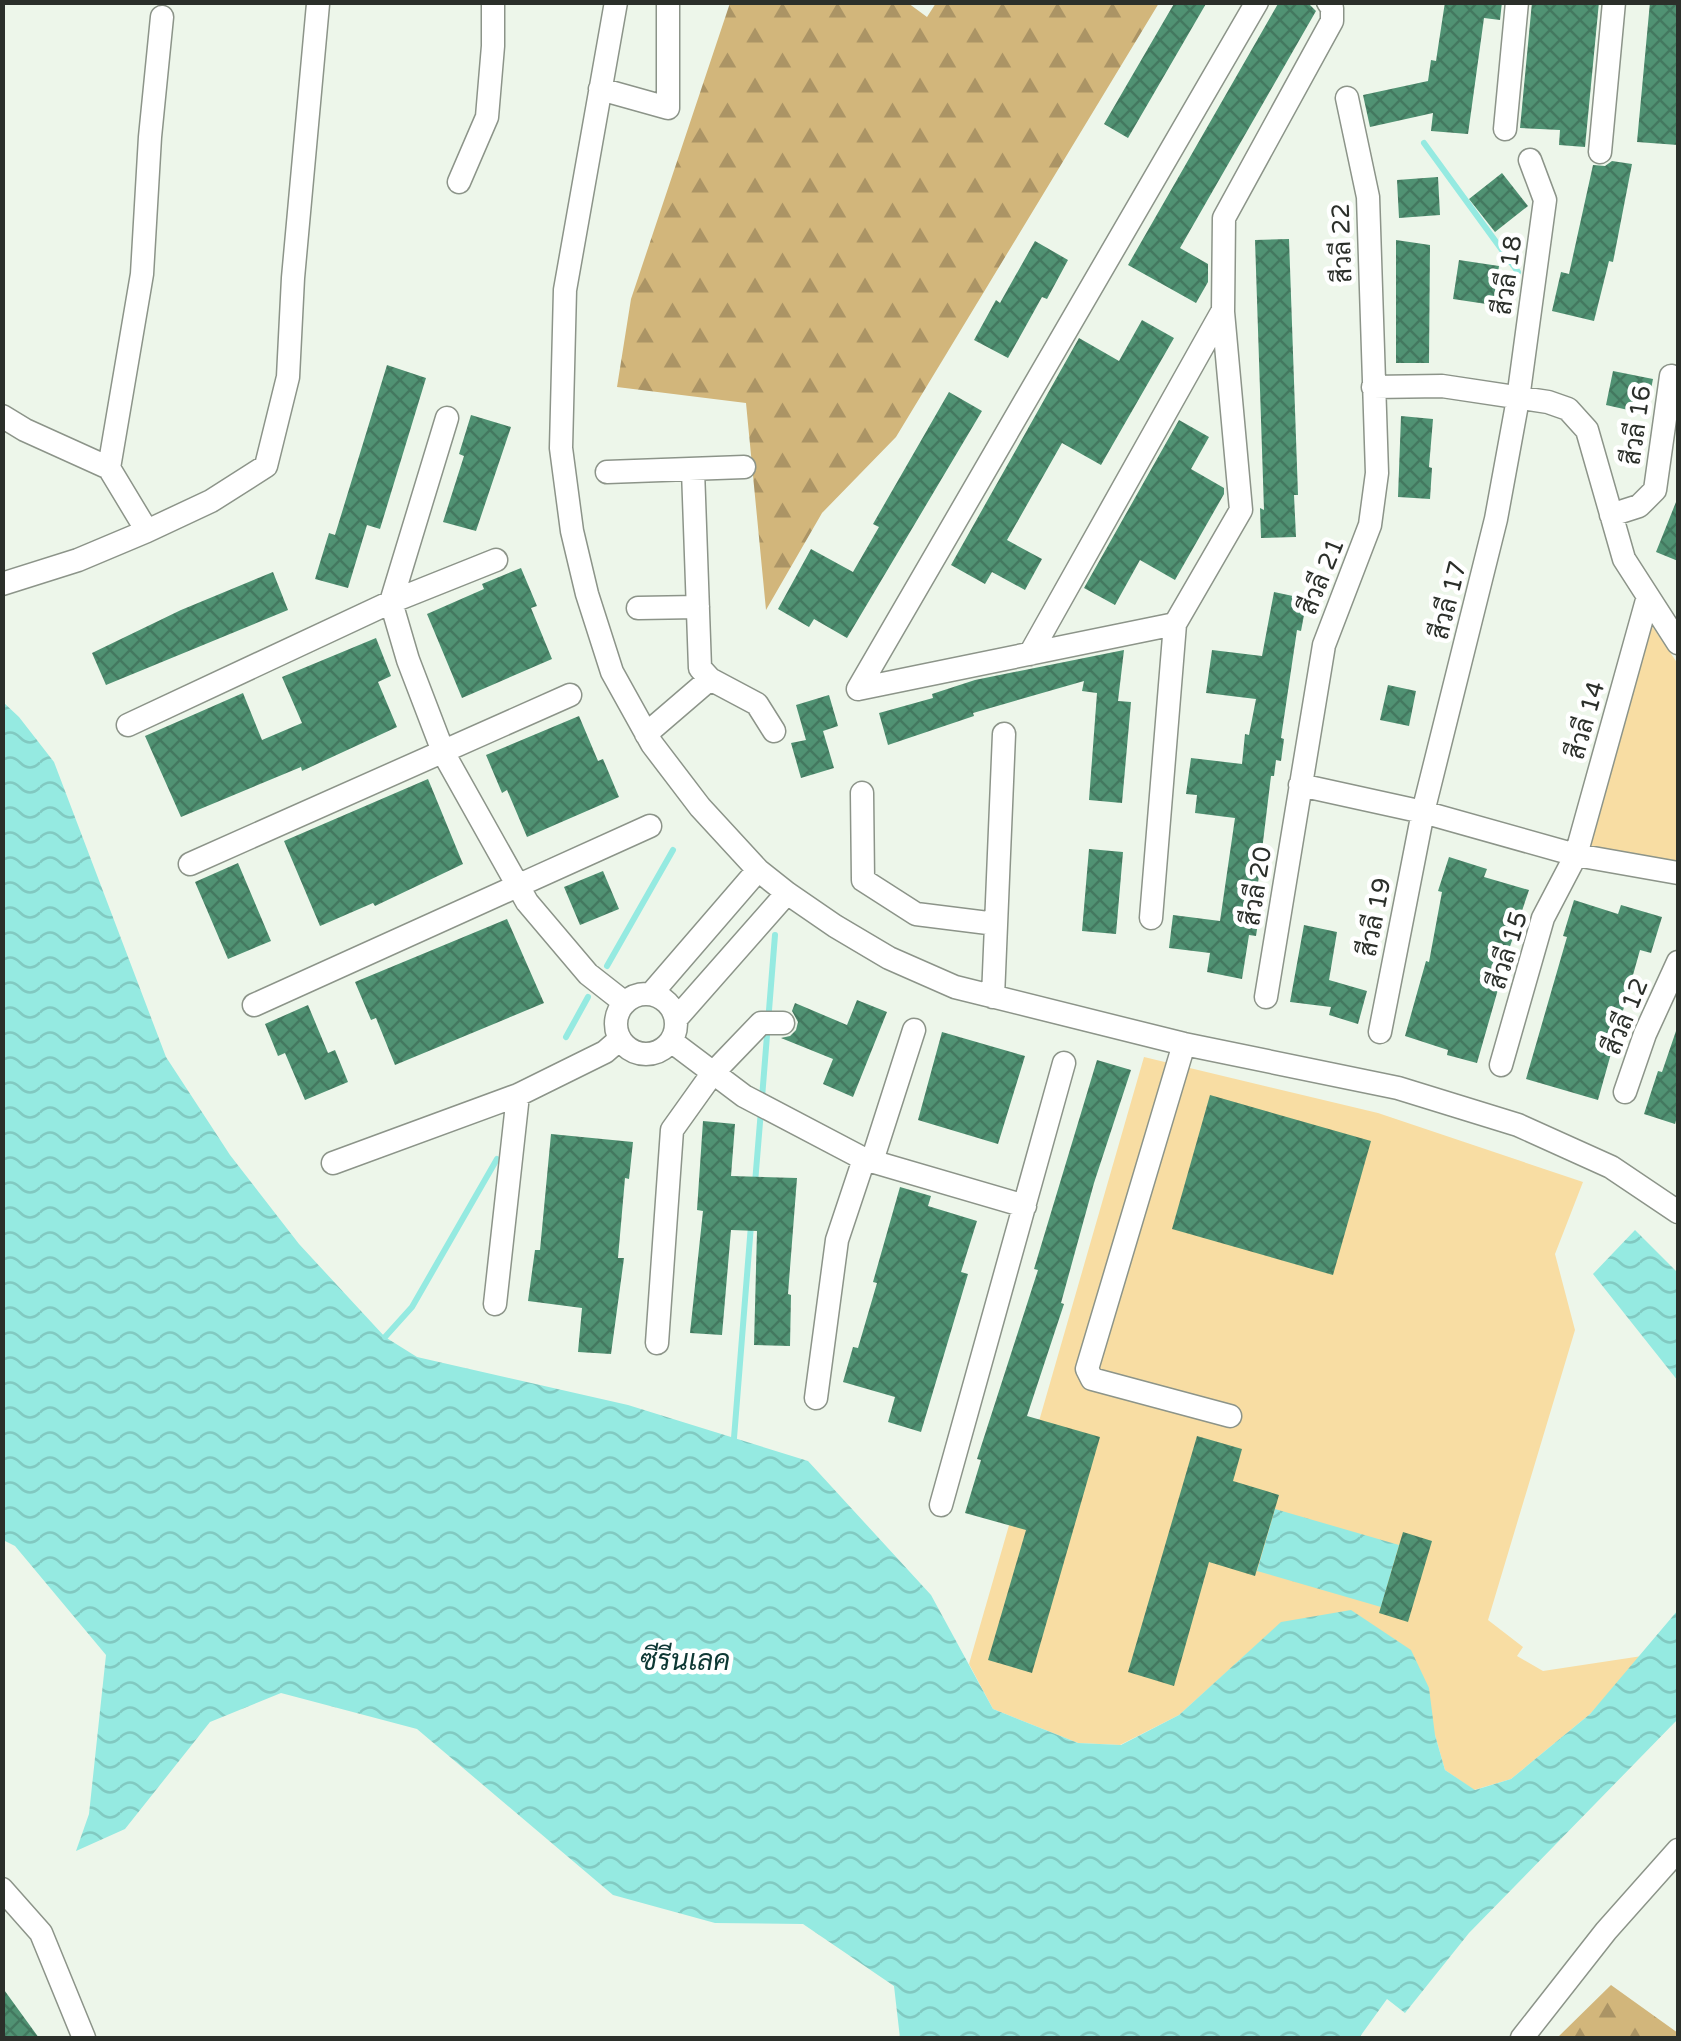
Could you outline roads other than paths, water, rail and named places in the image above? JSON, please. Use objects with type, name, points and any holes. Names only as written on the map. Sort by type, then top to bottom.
[{"type":"street","points":[[459,182],[487,117],[493,2]]},
{"type":"street","points":[[616,2],[565,290],[561,448],[572,530],[612,672],[646,734],[700,807],[758,870],[787,893],[889,958],[955,988],[1184,1044],[1398,1088],[1518,1124],[1611,1166],[1678,1212]]},
{"type":"street","points":[[600,90],[668,108],[668,2]]},
{"type":"street","points":[[1176,624],[858,689],[1258,2]]},
{"type":"street","points":[[1151,918],[1176,624],[1240,510],[1223,312],[1224,218],[1332,21],[1328,2]]},
{"type":"street","points":[[1504,129],[1517,2]]},
{"type":"street","points":[[1600,152],[1614,2]]},
{"type":"street","points":[[2,584],[78,560],[147,531],[211,501],[266,466],[288,377],[292,278],[318,4]]},
{"type":"street","points":[[109,468],[142,274],[162,17]]},
{"type":"street","name":"สีวลี 22","points":[[1347,98],[1368,197],[1373,387]]},
{"type":"street","name":"สีวลี 18","points":[[1518,399],[1545,200],[1530,160]]},
{"type":"street","points":[[1030,654],[1223,312]]},
{"type":"street","name":"สีวลี 16","points":[[1611,515],[1639,506],[1655,490],[1671,376]]},
{"type":"street","points":[[1373,387],[1442,386],[1548,402],[1568,409],[1587,430],[1624,559],[1678,643]]},
{"type":"street","name":"สีวลี 21","points":[[1300,785],[1324,646],[1370,526],[1376,473],[1373,387]]},
{"type":"street","name":"สีวลี 17","points":[[1422,812],[1496,519],[1518,399]]},
{"type":"street","points":[[2,416],[109,468],[147,531]]},
{"type":"street","points":[[447,418],[391,602],[408,660],[444,754],[527,902],[588,974],[625,1003]]},
{"type":"street","points":[[608,472],[744,467]]},
{"type":"street","points":[[693,470],[700,668],[710,679],[756,704],[774,731]]},
{"type":"street","points":[[128,724],[391,602],[496,560]]},
{"type":"street","name":"สีวลี 14","points":[[1576,855],[1647,600]]},
{"type":"street","points":[[638,608],[698,607]]},
{"type":"street","points":[[646,734],[710,679]]},
{"type":"street","points":[[190,864],[570,695]]},
{"type":"street","points":[[993,997],[1004,734]]},
{"type":"street","points":[[1300,785],[1422,812],[1576,855],[1678,873]]},
{"type":"street","name":"สีวลี 20","points":[[1266,996],[1300,785]]},
{"type":"street","points":[[862,793],[864,880],[916,914],[996,924]]},
{"type":"street","name":"สีวลี 19","points":[[1380,1032],[1422,812]]},
{"type":"street","points":[[254,1005],[650,826]]},
{"type":"street","name":"สีวลี 15","points":[[1502,1065],[1543,918],[1576,855]]},
{"type":"street","points":[[651,994],[758,870]]},
{"type":"street","points":[[787,893],[673,1030],[654,1053],[626,1047],[616,1020],[625,1003],[651,994],[668,1003],[673,1030],[712,1074],[761,1106],[868,1160],[1025,1206]]},
{"type":"street","name":"สีวลี 12","points":[[1625,1092],[1645,1034],[1678,962]]},
{"type":"street","points":[[657,1342],[672,1130],[712,1074],[773,1023]]},
{"type":"street","points":[[816,1398],[837,1240],[914,1030]]},
{"type":"street","points":[[333,1163],[523,1092],[605,1052],[620,1039]]},
{"type":"street","points":[[1184,1044],[1088,1368],[1092,1379],[1230,1416]]},
{"type":"street","points":[[941,1505],[1064,1063]]},
{"type":"street","points":[[495,1304],[523,1092]]},
{"type":"street","points":[[1522,2038],[1606,1932],[1678,1850]]},
{"type":"street","points":[[2,1889],[41,1933],[84,2038]]},
{"type":"water","name":"ซีรีนเลค","points":[[3,702],[54,762],[166,1057],[230,1155],[299,1244],[385,1337],[417,1357],[628,1405],[808,1461],[931,1595],[993,1709],[1078,1743],[1121,1745],[1179,1715],[1281,1622],[1351,1610],[1411,1650],[1429,1688],[1435,1735],[1445,1770],[1475,1790],[1511,1779],[1590,1714],[1678,1610],[1678,1719],[1469,1933],[1405,2013],[1387,1999],[1359,2038],[900,2038],[894,1986],[803,1924],[715,1923],[613,1895],[417,1729],[281,1693],[210,1722],[125,1829],[76,1851],[89,1814],[106,1655],[15,1546],[3,1540]]},
{"type":"water","points":[[1635,1230],[1678,1273],[1678,1381],[1593,1274]]},
{"type":"water","points":[[1275,1509],[1399,1545],[1381,1607],[1257,1571]]},
{"type":"waterway","points":[[1424,143],[1518,272]]},
{"type":"waterway","points":[[607,966],[673,850]]},
{"type":"waterway","points":[[762,1098],[775,935]]},
{"type":"waterway","points":[[566,1037],[588,997]]},
{"type":"waterway","points":[[755,1183],[761,1110]]},
{"type":"waterway","points":[[385,1337],[412,1307],[497,1159]]},
{"type":"waterway","points":[[734,1438],[751,1225]]}]
